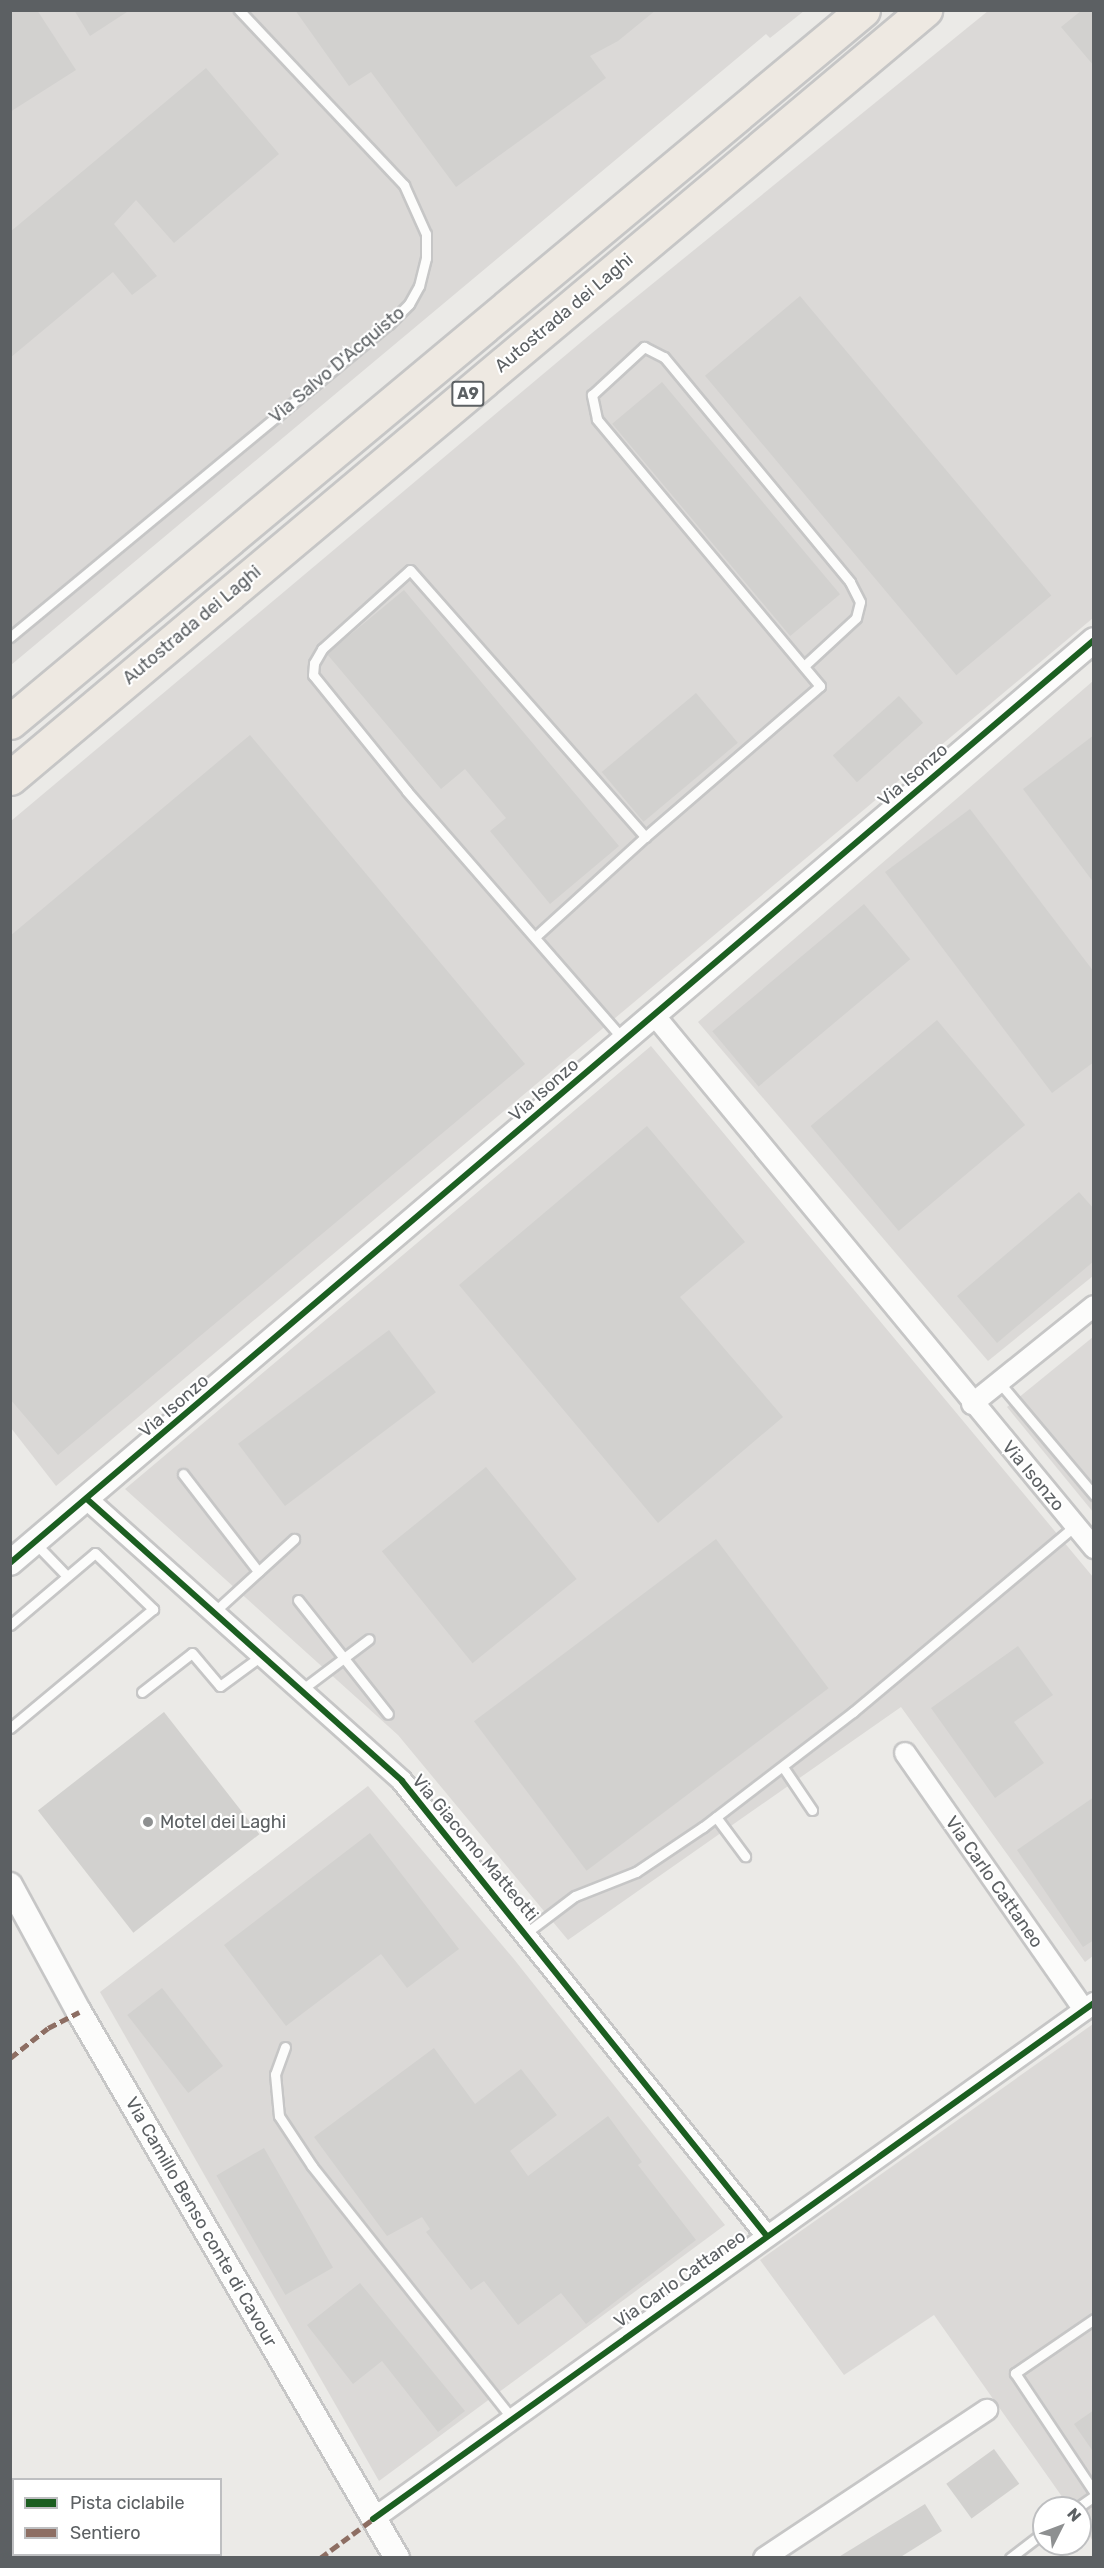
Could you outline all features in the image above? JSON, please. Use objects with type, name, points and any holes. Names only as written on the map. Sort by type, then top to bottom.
[{"type":"highway","name":"A9","points":[[10,722],[863,10]]},
{"type":"highway","name":"Autostrada dei Laghi","points":[[10,778],[925,10]]},
{"type":"highway","points":[[10,792],[111,694]]},
{"type":"street","name":"Via Isonzo","points":[[11,1562],[88,1500],[1094,640]]},
{"type":"street","name":"Via Isonzo","points":[[655,1016],[972,1404],[1094,1548]]},
{"type":"street","points":[[972,1404],[1094,1306]]},
{"type":"street","name":"Via Giacomo Matteotti","points":[[88,1500],[402,1781],[766,2235]]},
{"type":"street","name":"Via Carlo Cattaneo","points":[[373,2519],[511,2417],[1089,2007],[905,1753]]},
{"type":"street","name":"Via Camillo Benso conte di Cavour","points":[[10,1884],[79,2012],[397,2558]]},
{"type":"street","points":[[764,2558],[987,2410]]},
{"type":"lane","name":"Via Salvo D'Acquisto","points":[[10,637],[388,324],[409,304],[419,286],[426,258],[426,234],[404,185],[239,10]]},
{"type":"lane","points":[[534,936],[820,686],[597,419],[592,395],[644,347],[664,357],[850,582],[860,603],[856,618],[804,666]]},
{"type":"lane","points":[[624,1041],[407,791],[313,675],[314,663],[322,649],[410,570],[645,837]]},
{"type":"lane","points":[[999,1382],[1094,1495]]},
{"type":"lane","points":[[183,1474],[258,1571]]},
{"type":"lane","points":[[526,1933],[575,1896],[636,1872],[716,1817],[783,1767],[1075,1526]]},
{"type":"lane","points":[[213,1613],[294,1539]]},
{"type":"lane","points":[[35,1543],[67,1576]]},
{"type":"lane","points":[[10,1625],[95,1553],[153,1609],[10,1728]]},
{"type":"lane","points":[[298,1600],[388,1714]]},
{"type":"lane","points":[[300,1691],[369,1639]]},
{"type":"lane","points":[[142,1692],[192,1653],[220,1686],[261,1656]]},
{"type":"lane","points":[[783,1767],[812,1810]]},
{"type":"lane","points":[[716,1817],[745,1856]]},
{"type":"lane","points":[[285,2047],[275,2074],[279,2116],[312,2166],[511,2417]]},
{"type":"lane","points":[[1094,2319],[1015,2373],[1094,2494]]},
{"type":"lane","points":[[1010,2558],[1032,2541]]},
{"type":"shaded area","points":[[11,11],[804,11],[770,38],[766,34],[11,665]]},
{"type":"shaded area","points":[[988,11],[1093,11],[1093,618],[56,1486],[11,1428],[11,821],[592,333]]},
{"type":"shaded area","points":[[1093,681],[1093,1276],[988,1361],[698,1022]]},
{"type":"shaded area","points":[[651,1046],[1093,1577],[1093,1956],[1085,1962],[901,1707],[568,1940],[398,1735],[125,1489]]},
{"type":"shaded area","points":[[1093,1337],[1093,1512],[1007,1407]]},
{"type":"shaded area","points":[[368,1786],[513,1958],[725,2225],[379,2481],[100,1992]]},
{"type":"shaded area","points":[[1093,2024],[1093,2541],[1092,2496],[1062,2496],[934,2315],[844,2375],[760,2260]]},
{"type":"building","points":[[10,10],[37,10],[76,70],[10,112]]},
{"type":"building","points":[[74,10],[130,10],[90,36]]},
{"type":"building","points":[[295,10],[656,10],[618,41],[590,56],[606,78],[456,187],[371,72],[349,86]]},
{"type":"building","points":[[1082,10],[1094,10],[1094,66],[1061,27]]},
{"type":"building","points":[[206,68],[279,154],[174,243],[136,200],[114,224],[157,276],[132,295],[113,272],[10,358],[10,232]]},
{"type":"building","points":[[800,296],[1051,596],[956,675],[705,376]]},
{"type":"building","points":[[662,382],[840,594],[790,636],[612,424]]},
{"type":"building","points":[[404,590],[619,846],[550,904],[490,831],[506,818],[465,769],[441,789],[327,654]]},
{"type":"building","points":[[696,693],[738,743],[644,822],[602,772]]},
{"type":"building","points":[[899,696],[923,723],[857,782],[833,756]]},
{"type":"building","points":[[250,735],[525,1064],[58,1455],[10,1399],[10,936]]},
{"type":"building","points":[[1094,735],[1094,883],[1023,789]]},
{"type":"building","points":[[970,809],[1094,972],[1094,1062],[1052,1093],[885,872]]},
{"type":"building","points":[[864,904],[910,959],[759,1086],[712,1031]]},
{"type":"building","points":[[937,1020],[1025,1125],[899,1231],[811,1126]]},
{"type":"building","points":[[647,1126],[745,1242],[680,1297],[783,1417],[658,1523],[459,1285]]},
{"type":"building","points":[[1079,1192],[1094,1209],[1094,1261],[997,1343],[957,1296]]},
{"type":"building","points":[[389,1330],[436,1392],[285,1506],[238,1444]]},
{"type":"building","points":[[486,1467],[577,1579],[472,1663],[382,1551]]},
{"type":"building","points":[[716,1539],[829,1688],[587,1871],[474,1721]]},
{"type":"building","points":[[1018,1646],[1053,1695],[1014,1722],[1044,1763],[995,1798],[931,1708]]},
{"type":"building","name":"Motel dei Laghi","points":[[164,1712],[259,1834],[133,1933],[38,1811]]},
{"type":"building","points":[[1094,1797],[1094,1940],[1083,1947],[1017,1850]]},
{"type":"building","points":[[370,1833],[459,1949],[407,1988],[381,1954],[286,2026],[224,1945]]},
{"type":"building","points":[[162,1988],[223,2066],[188,2093],[127,2015]]},
{"type":"building","points":[[434,2048],[475,2104],[521,2069],[557,2115],[510,2151],[528,2176],[608,2116],[642,2162],[638,2165],[696,2240],[586,2324],[561,2293],[518,2325],[484,2281],[471,2290],[426,2232],[430,2229],[422,2217],[387,2236],[314,2137]]},
{"type":"building","points":[[264,2148],[333,2268],[285,2295],[216,2176]]},
{"type":"building","points":[[360,2283],[465,2411],[438,2432],[382,2361],[353,2384],[307,2325]]},
{"type":"building","points":[[1094,2410],[1094,2453],[1074,2424]]},
{"type":"building","points":[[994,2449],[1019,2484],[972,2518],[946,2484]]},
{"type":"building","points":[[925,2504],[942,2531],[899,2558],[837,2558]]},
{"type":"marked path","points":[[10,2058],[48,2028],[79,2012]]},
{"type":"marked path","points":[[320,2558],[373,2519]]},
{"type":"cycle path","points":[[10,1563],[1094,640]]},
{"type":"cycle path","points":[[88,1500],[402,1781],[766,2235]]},
{"type":"cycle path","points":[[373,2519],[1094,2003]]},
{"type":"place","name":"Motel dei Laghi","points":[[148,1822]]}]
